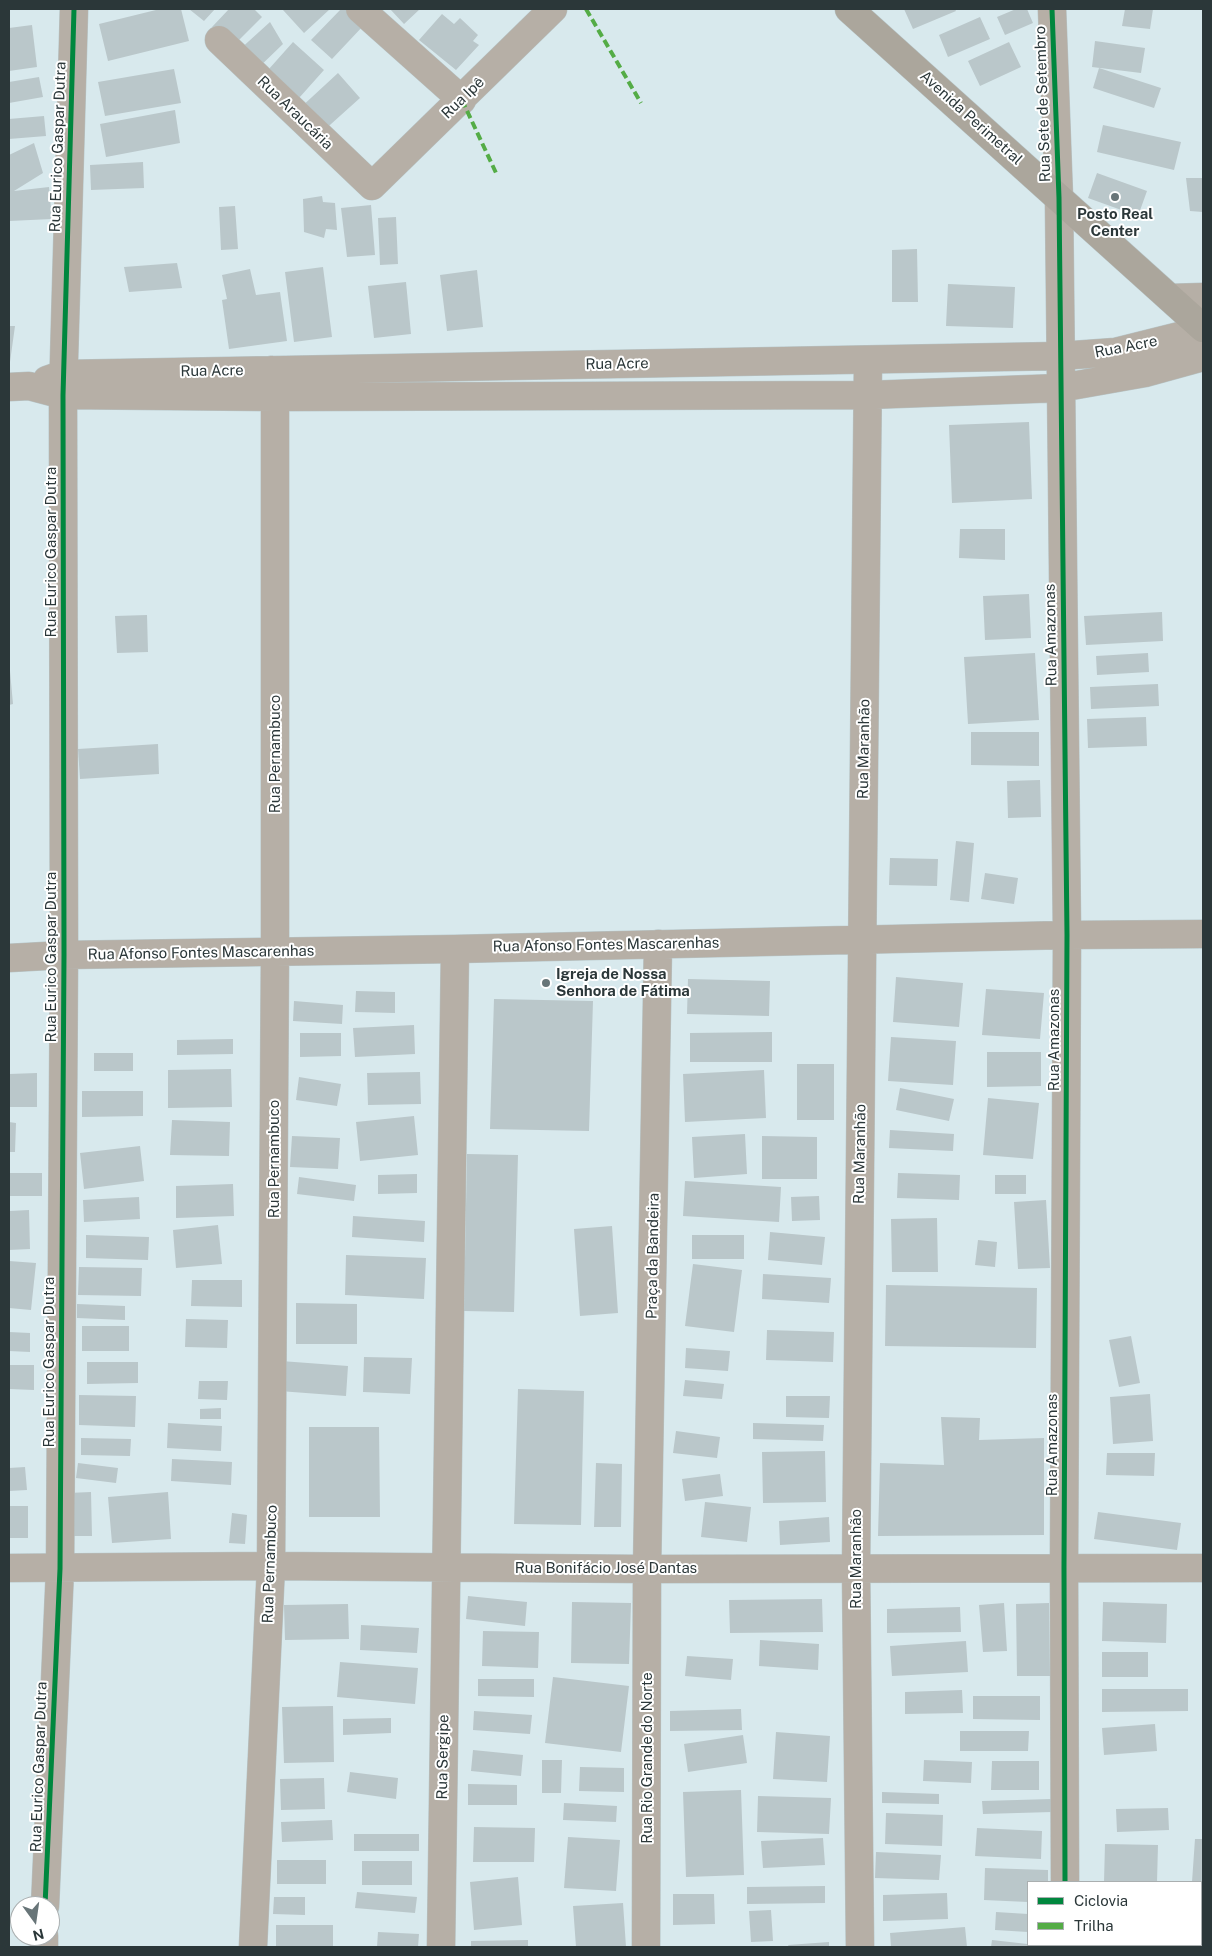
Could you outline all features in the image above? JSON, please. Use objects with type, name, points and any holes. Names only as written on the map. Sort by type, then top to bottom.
[{"type":"main road","name":"Avenida Perimetral","points":[[855,11],[1203,329]]},
{"type":"street","name":"Rua Eurico Gaspar Dutra","points":[[46,1896],[60,1569],[64,955],[63,384],[74,9]]},
{"type":"street","points":[[360,9],[462,100]]},
{"type":"street","name":"Rua Ipê","points":[[372,186],[553,9]]},
{"type":"street","name":"Rua Sete de Setembro","points":[[1052,9],[1059,198]]},
{"type":"street","name":"Rua Araucária","points":[[219,40],[372,186]]},
{"type":"street","name":"Rua Amazonas","points":[[1059,198],[1068,935],[1064,1567],[1065,1881]]},
{"type":"street","points":[[1170,298],[1203,297]]},
{"type":"street","name":"Rua Acre","points":[[19,386],[272,370],[1060,356],[1115,352],[1203,329]]},
{"type":"street","name":"Rua Acre","points":[[63,384],[275,397],[868,395],[1060,388],[1145,373],[1203,357]]},
{"type":"street","name":"Rua Maranhão","points":[[860,1947],[856,1568],[868,360]]},
{"type":"street","name":"Rua Pernambuco","points":[[253,1947],[271,1566],[275,952],[275,397],[272,370]]},
{"type":"street","name":"Rua Afonso Fontes Mascarenhas","points":[[9,958],[64,955],[1203,934]]},
{"type":"street","name":"Praça da Bandeira","points":[[647,1569],[658,944]]},
{"type":"street","points":[[445,1566],[455,949]]},
{"type":"street","name":"Rua Bonifácio José Dantas","points":[[9,1568],[445,1566],[647,1569],[1203,1568]]},
{"type":"street","name":"Rua Sergipe","points":[[441,1947],[445,1566]]},
{"type":"street","name":"Rua Rio Grande do Norte","points":[[646,1947],[647,1569]]},
{"type":"building","points":[[160,9],[181,9],[189,41],[108,61],[99,24]]},
{"type":"building","points":[[189,9],[215,9],[204,21]]},
{"type":"building","points":[[229,9],[254,9],[262,17],[233,46],[212,27]]},
{"type":"building","points":[[330,9],[304,33],[283,10]]},
{"type":"building","points":[[341,9],[347,9],[364,25],[332,59],[311,40]]},
{"type":"building","points":[[390,9],[420,9],[404,24]]},
{"type":"building","points":[[904,9],[955,9],[956,11],[913,29]]},
{"type":"building","points":[[1016,9],[1027,9],[1033,23],[1005,35],[997,17]]},
{"type":"building","points":[[1125,9],[1153,9],[1150,29],[1122,26]]},
{"type":"building","points":[[442,14],[454,24],[460,18],[478,35],[473,41],[479,45],[456,70],[419,40]]},
{"type":"building","points":[[980,17],[990,39],[948,57],[939,35]]},
{"type":"building","points":[[270,22],[283,44],[254,72],[238,51]]},
{"type":"building","points":[[32,25],[37,67],[9,71],[9,28]]},
{"type":"building","points":[[1095,41],[1145,48],[1141,73],[1092,67]]},
{"type":"building","points":[[293,42],[324,70],[291,107],[260,79]]},
{"type":"building","points":[[1009,42],[1021,67],[980,86],[968,61]]},
{"type":"building","points":[[1099,68],[1161,88],[1154,108],[1093,88]]},
{"type":"building","points":[[174,69],[181,103],[105,116],[98,82]]},
{"type":"building","points":[[338,73],[360,98],[321,133],[299,109]]},
{"type":"building","points":[[39,77],[43,97],[9,103],[9,82]]},
{"type":"building","points":[[175,110],[180,143],[106,157],[100,124]]},
{"type":"building","points":[[44,116],[46,136],[9,139],[9,119]]},
{"type":"building","points":[[1103,125],[1181,142],[1174,170],[1097,152]]},
{"type":"building","points":[[34,143],[43,173],[14,191],[49,187],[52,219],[9,221],[9,155]]},
{"type":"building","points":[[143,162],[144,188],[91,190],[90,165]]},
{"type":"building","points":[[1097,173],[1147,191],[1138,216],[1088,198]]},
{"type":"building","points":[[1186,178],[1203,178],[1203,212],[1190,211]]},
{"type":"building","points":[[322,196],[323,202],[335,203],[337,230],[326,229],[324,238],[304,232],[303,199]]},
{"type":"building","points":[[371,205],[375,255],[347,257],[341,208]]},
{"type":"building","points":[[235,206],[238,249],[221,250],[219,207]]},
{"type":"building","points":[[396,217],[398,264],[380,265],[378,218]]},
{"type":"building","points":[[917,249],[918,302],[892,302],[892,250]]},
{"type":"building","points":[[177,263],[182,288],[129,292],[124,267]]},
{"type":"building","points":[[323,267],[332,337],[294,342],[285,272]]},
{"type":"building","points":[[250,269],[256,295],[280,292],[287,341],[229,349],[222,300],[227,299],[222,275]]},
{"type":"building","points":[[477,270],[483,327],[447,331],[440,275]]},
{"type":"building","points":[[406,282],[411,334],[374,338],[368,286]]},
{"type":"building","points":[[948,284],[1015,287],[1013,328],[946,326]]},
{"type":"building","points":[[9,326],[15,326],[10,362],[9,362]]},
{"type":"building","points":[[1029,422],[1032,499],[952,503],[949,425]]},
{"type":"building","points":[[960,529],[1005,529],[1005,560],[959,558]]},
{"type":"building","points":[[1029,594],[1031,638],[985,640],[983,596]]},
{"type":"building","points":[[1162,612],[1163,641],[1086,645],[1084,616]]},
{"type":"building","points":[[147,615],[148,652],[117,653],[115,616]]},
{"type":"building","points":[[1035,653],[1039,720],[968,724],[964,657]]},
{"type":"building","points":[[1148,653],[1149,672],[1097,675],[1096,656]]},
{"type":"building","points":[[9,671],[13,704],[9,705]]},
{"type":"building","points":[[1158,684],[1159,706],[1091,709],[1090,687]]},
{"type":"building","points":[[1146,717],[1147,746],[1088,748],[1087,719]]},
{"type":"building","points":[[971,732],[1039,732],[1039,766],[971,765]]},
{"type":"building","points":[[158,744],[159,774],[80,779],[78,749]]},
{"type":"building","points":[[1040,780],[1041,817],[1008,818],[1007,781]]},
{"type":"building","points":[[956,841],[974,843],[969,902],[950,900]]},
{"type":"building","points":[[890,858],[938,859],[937,886],[889,885]]},
{"type":"building","points":[[985,873],[1018,878],[1014,904],[981,899]]},
{"type":"building","points":[[896,977],[963,983],[959,1027],[893,1022]]},
{"type":"building","points":[[688,979],[770,981],[769,1016],[687,1014]]},
{"type":"building","points":[[986,989],[1044,993],[1040,1039],[982,1035]]},
{"type":"building","points":[[356,991],[395,992],[395,1013],[355,1012]]},
{"type":"building","points":[[494,999],[593,1001],[589,1131],[490,1129]]},
{"type":"building","points":[[294,1001],[343,1005],[342,1024],[293,1021]]},
{"type":"building","points":[[414,1025],[415,1054],[355,1057],[353,1028]]},
{"type":"building","points":[[772,1032],[772,1062],[690,1062],[690,1033]]},
{"type":"building","points":[[300,1033],[341,1033],[341,1056],[300,1057]]},
{"type":"building","points":[[891,1037],[956,1041],[953,1085],[888,1081]]},
{"type":"building","points":[[233,1039],[233,1054],[177,1055],[177,1040]]},
{"type":"building","points":[[987,1052],[1041,1052],[1041,1086],[987,1087]]},
{"type":"building","points":[[94,1053],[133,1053],[133,1071],[94,1071]]},
{"type":"building","points":[[797,1064],[834,1064],[834,1120],[797,1120]]},
{"type":"building","points":[[231,1069],[232,1107],[168,1108],[168,1070]]},
{"type":"building","points":[[764,1070],[766,1118],[685,1122],[683,1074]]},
{"type":"building","points":[[420,1072],[421,1104],[368,1105],[367,1073]]},
{"type":"building","points":[[37,1073],[37,1107],[9,1107],[9,1074]]},
{"type":"building","points":[[299,1077],[341,1084],[337,1106],[296,1100]]},
{"type":"building","points":[[900,1088],[954,1099],[949,1121],[896,1110]]},
{"type":"building","points":[[82,1091],[143,1091],[143,1116],[82,1117]]},
{"type":"building","points":[[988,1098],[1039,1103],[1033,1159],[983,1155]]},
{"type":"building","points":[[414,1116],[418,1155],[360,1161],[356,1122]]},
{"type":"building","points":[[172,1120],[230,1122],[229,1156],[170,1155]]},
{"type":"building","points":[[9,1122],[16,1123],[15,1152],[9,1152]]},
{"type":"building","points":[[890,1130],[954,1134],[953,1151],[889,1148]]},
{"type":"building","points":[[745,1134],[747,1174],[694,1178],[692,1137]]},
{"type":"building","points":[[292,1136],[340,1138],[338,1169],[290,1167]]},
{"type":"building","points":[[762,1136],[817,1137],[817,1179],[762,1179]]},
{"type":"building","points":[[140,1146],[144,1181],[84,1189],[80,1153]]},
{"type":"building","points":[[467,1154],[518,1155],[514,1312],[464,1311]]},
{"type":"building","points":[[9,1173],[42,1173],[42,1196],[9,1196]]},
{"type":"building","points":[[898,1173],[960,1175],[959,1200],[897,1198]]},
{"type":"building","points":[[417,1174],[417,1193],[378,1194],[378,1175]]},
{"type":"building","points":[[995,1175],[1026,1175],[1026,1194],[995,1194]]},
{"type":"building","points":[[299,1177],[356,1185],[354,1201],[297,1194]]},
{"type":"building","points":[[685,1181],[781,1187],[779,1222],[683,1216]]},
{"type":"building","points":[[233,1184],[234,1216],[176,1218],[176,1186]]},
{"type":"building","points":[[819,1196],[820,1220],[792,1221],[791,1197]]},
{"type":"building","points":[[139,1197],[140,1219],[84,1222],[83,1200]]},
{"type":"building","points":[[1046,1200],[1050,1268],[1018,1269],[1014,1202]]},
{"type":"building","points":[[29,1210],[30,1249],[9,1250],[9,1211]]},
{"type":"building","points":[[353,1216],[425,1221],[424,1242],[352,1237]]},
{"type":"building","points":[[937,1218],[938,1272],[892,1272],[891,1219]]},
{"type":"building","points":[[218,1225],[222,1264],[176,1268],[173,1230]]},
{"type":"building","points":[[612,1226],[618,1313],[580,1316],[574,1229]]},
{"type":"building","points":[[770,1232],[825,1237],[822,1265],[768,1260]]},
{"type":"building","points":[[86,1235],[149,1237],[148,1260],[86,1258]]},
{"type":"building","points":[[692,1235],[744,1235],[744,1259],[692,1259]]},
{"type":"building","points":[[978,1240],[997,1242],[995,1267],[975,1265]]},
{"type":"building","points":[[346,1255],[426,1258],[424,1299],[345,1295]]},
{"type":"building","points":[[9,1261],[36,1263],[31,1310],[9,1308]]},
{"type":"building","points":[[693,1264],[742,1270],[734,1332],[685,1326]]},
{"type":"building","points":[[79,1267],[142,1268],[141,1296],[78,1295]]},
{"type":"building","points":[[763,1274],[831,1278],[829,1303],[762,1299]]},
{"type":"building","points":[[192,1280],[242,1280],[242,1307],[191,1306]]},
{"type":"building","points":[[886,1285],[1037,1288],[1036,1348],[885,1346]]},
{"type":"building","points":[[296,1303],[357,1304],[357,1344],[296,1344]]},
{"type":"building","points":[[77,1304],[125,1306],[125,1320],[77,1318]]},
{"type":"building","points":[[186,1319],[228,1320],[227,1348],[185,1347]]},
{"type":"building","points":[[82,1326],[129,1326],[129,1351],[82,1351]]},
{"type":"building","points":[[767,1330],[834,1332],[833,1362],[766,1360]]},
{"type":"building","points":[[9,1332],[30,1333],[30,1352],[9,1351]]},
{"type":"building","points":[[1131,1336],[1140,1383],[1119,1387],[1109,1340]]},
{"type":"building","points":[[686,1348],[730,1351],[728,1371],[685,1368]]},
{"type":"building","points":[[364,1357],[412,1358],[410,1394],[363,1392]]},
{"type":"building","points":[[281,1361],[348,1366],[346,1396],[279,1391]]},
{"type":"building","points":[[87,1362],[138,1362],[138,1383],[87,1384]]},
{"type":"building","points":[[9,1365],[34,1365],[34,1390],[9,1389]]},
{"type":"building","points":[[685,1380],[724,1384],[722,1399],[683,1396]]},
{"type":"building","points":[[199,1381],[228,1381],[227,1400],[198,1399]]},
{"type":"building","points":[[518,1389],[584,1391],[581,1525],[514,1524]]},
{"type":"building","points":[[1150,1394],[1153,1441],[1113,1444],[1110,1397]]},
{"type":"building","points":[[79,1395],[136,1396],[135,1427],[79,1425]]},
{"type":"building","points":[[786,1396],[830,1396],[829,1418],[786,1417]]},
{"type":"building","points":[[221,1408],[221,1419],[200,1419],[200,1409]]},
{"type":"building","points":[[941,1417],[980,1418],[979,1440],[1044,1438],[1044,1535],[878,1536],[880,1463],[944,1465]]},
{"type":"building","points":[[168,1423],[222,1426],[221,1451],[167,1448]]},
{"type":"building","points":[[753,1423],[824,1425],[823,1441],[753,1439]]},
{"type":"building","points":[[309,1427],[379,1427],[380,1517],[309,1517]]},
{"type":"building","points":[[676,1431],[720,1437],[717,1458],[673,1453]]},
{"type":"building","points":[[81,1438],[131,1439],[130,1456],[81,1455]]},
{"type":"building","points":[[825,1451],[826,1502],[763,1503],[762,1452]]},
{"type":"building","points":[[1107,1453],[1155,1453],[1154,1476],[1106,1475]]},
{"type":"building","points":[[172,1459],[232,1462],[231,1485],[171,1481]]},
{"type":"building","points":[[78,1463],[118,1468],[116,1483],[76,1478]]},
{"type":"building","points":[[596,1463],[622,1464],[621,1527],[594,1527]]},
{"type":"building","points":[[25,1467],[27,1490],[9,1491],[9,1468]]},
{"type":"building","points":[[720,1474],[723,1496],[685,1501],[682,1479]]},
{"type":"building","points":[[91,1492],[92,1536],[68,1536],[68,1493]]},
{"type":"building","points":[[168,1492],[171,1539],[112,1543],[108,1497]]},
{"type":"building","points":[[705,1502],[751,1507],[747,1542],[701,1537]]},
{"type":"building","points":[[9,1506],[28,1506],[28,1538],[9,1538]]},
{"type":"building","points":[[1098,1512],[1181,1523],[1177,1550],[1094,1539]]},
{"type":"building","points":[[232,1513],[247,1515],[245,1544],[229,1543]]},
{"type":"building","points":[[829,1517],[830,1542],[780,1545],[779,1521]]},
{"type":"building","points":[[468,1596],[527,1602],[525,1626],[466,1619]]},
{"type":"building","points":[[822,1599],[823,1632],[730,1633],[729,1600]]},
{"type":"building","points":[[572,1602],[631,1603],[629,1664],[571,1663]]},
{"type":"building","points":[[1103,1602],[1167,1604],[1166,1643],[1102,1641]]},
{"type":"building","points":[[1004,1603],[1007,1651],[983,1652],[979,1605]]},
{"type":"building","points":[[1049,1603],[1050,1676],[1017,1676],[1016,1604]]},
{"type":"building","points":[[348,1604],[349,1639],[285,1640],[284,1605]]},
{"type":"building","points":[[960,1607],[961,1632],[887,1633],[887,1609]]},
{"type":"building","points":[[361,1625],[419,1628],[417,1653],[360,1650]]},
{"type":"building","points":[[483,1631],[539,1632],[538,1668],[482,1666]]},
{"type":"building","points":[[760,1640],[819,1644],[818,1670],[759,1666]]},
{"type":"building","points":[[966,1641],[968,1672],[892,1676],[890,1646]]},
{"type":"building","points":[[1102,1652],[1148,1652],[1148,1677],[1102,1677]]},
{"type":"building","points":[[687,1656],[733,1659],[731,1680],[685,1676]]},
{"type":"building","points":[[340,1662],[418,1668],[415,1704],[337,1697]]},
{"type":"building","points":[[553,1677],[629,1686],[621,1752],[545,1743]]},
{"type":"building","points":[[478,1679],[534,1679],[534,1697],[478,1696]]},
{"type":"building","points":[[1102,1689],[1188,1689],[1188,1711],[1102,1712]]},
{"type":"building","points":[[962,1690],[963,1713],[905,1714],[905,1692]]},
{"type":"building","points":[[973,1696],[1040,1696],[1040,1720],[973,1719]]},
{"type":"building","points":[[333,1706],[334,1762],[284,1763],[282,1707]]},
{"type":"building","points":[[741,1709],[742,1730],[670,1731],[670,1711]]},
{"type":"building","points":[[474,1711],[532,1715],[530,1734],[473,1730]]},
{"type":"building","points":[[391,1718],[391,1733],[343,1735],[343,1719]]},
{"type":"building","points":[[1155,1724],[1157,1751],[1104,1755],[1102,1728]]},
{"type":"building","points":[[960,1731],[1029,1731],[1028,1751],[960,1751]]},
{"type":"building","points":[[776,1732],[830,1736],[827,1782],[773,1779]]},
{"type":"building","points":[[743,1735],[747,1763],[688,1772],[684,1744]]},
{"type":"building","points":[[473,1750],[523,1755],[521,1776],[471,1771]]},
{"type":"building","points":[[542,1760],[562,1760],[561,1793],[542,1793]]},
{"type":"building","points":[[924,1760],[972,1762],[971,1783],[923,1781]]},
{"type":"building","points":[[992,1761],[1039,1761],[1039,1790],[991,1790]]},
{"type":"building","points":[[580,1767],[624,1768],[624,1792],[579,1791]]},
{"type":"building","points":[[350,1772],[398,1778],[396,1799],[347,1792]]},
{"type":"building","points":[[324,1778],[325,1809],[281,1810],[280,1779]]},
{"type":"building","points":[[468,1784],[517,1785],[517,1805],[468,1805]]},
{"type":"building","points":[[741,1790],[744,1875],[686,1877],[683,1792]]},
{"type":"building","points":[[882,1792],[939,1794],[939,1804],[882,1803]]},
{"type":"building","points":[[758,1796],[831,1798],[829,1834],[757,1832]]},
{"type":"building","points":[[1052,1799],[1052,1812],[983,1814],[982,1801]]},
{"type":"building","points":[[564,1803],[617,1806],[616,1822],[563,1820]]},
{"type":"building","points":[[1168,1808],[1169,1830],[1117,1832],[1116,1809]]},
{"type":"building","points":[[886,1813],[943,1815],[942,1846],[885,1844]]},
{"type":"building","points":[[332,1820],[333,1840],[282,1842],[281,1822]]},
{"type":"building","points":[[474,1827],[535,1828],[534,1862],[473,1862]]},
{"type":"building","points":[[977,1828],[1042,1831],[1041,1859],[975,1856]]},
{"type":"building","points":[[354,1834],[419,1834],[419,1851],[354,1851]]},
{"type":"building","points":[[568,1837],[620,1840],[616,1891],[564,1888]]},
{"type":"building","points":[[823,1838],[825,1865],[763,1868],[761,1841]]},
{"type":"building","points":[[1195,1839],[1203,1839],[1203,1890],[1202,1881],[1192,1881]]},
{"type":"building","points":[[1105,1844],[1158,1845],[1157,1881],[1104,1881]]},
{"type":"building","points":[[876,1852],[941,1855],[939,1880],[875,1878]]},
{"type":"building","points":[[277,1860],[326,1860],[326,1884],[277,1884]]},
{"type":"building","points":[[362,1861],[412,1861],[412,1885],[362,1885]]},
{"type":"building","points":[[985,1868],[1048,1870],[1048,1881],[1027,1881],[1027,1902],[984,1900]]},
{"type":"building","points":[[518,1877],[522,1925],[474,1930],[470,1882]]},
{"type":"building","points":[[825,1886],[825,1903],[747,1904],[747,1887]]},
{"type":"building","points":[[357,1892],[417,1897],[415,1913],[355,1908]]},
{"type":"building","points":[[947,1893],[948,1919],[883,1921],[883,1895]]},
{"type":"building","points":[[673,1894],[714,1894],[715,1924],[673,1925]]},
{"type":"building","points":[[274,1897],[305,1897],[305,1915],[273,1914]]},
{"type":"building","points":[[623,1903],[626,1947],[576,1947],[573,1906]]},
{"type":"building","points":[[771,1910],[773,1941],[751,1942],[749,1911]]},
{"type":"building","points":[[996,1912],[1027,1914],[1027,1932],[995,1930]]},
{"type":"building","points":[[1202,1917],[1203,1917],[1202,1946]]},
{"type":"building","points":[[276,1925],[333,1925],[333,1947],[276,1947]]},
{"type":"building","points":[[965,1927],[967,1947],[891,1947],[890,1933]]},
{"type":"building","points":[[378,1932],[419,1934],[418,1947],[377,1947]]},
{"type":"building","points":[[528,1940],[528,1947],[471,1947],[471,1941]]},
{"type":"building","points":[[992,1940],[1027,1944],[1027,1946],[1045,1946],[1044,1947],[991,1947]]},
{"type":"building","points":[[829,1942],[829,1947],[789,1947],[788,1945]]},
{"type":"marked path","points":[[586,9],[641,103]]},
{"type":"marked path","points":[[462,100],[497,175]]},
{"type":"cycle path","points":[[45,1896],[60,1569],[64,955],[63,395],[74,9]]},
{"type":"cycle path","points":[[1052,9],[1059,198],[1067,935],[1064,1567],[1065,1881]]},
{"type":"place","name":"Posto Real Center","points":[[1115,197]]},
{"type":"place","name":"Igreja de Nossa Senhora de Fátima","points":[[546,983]]}]
